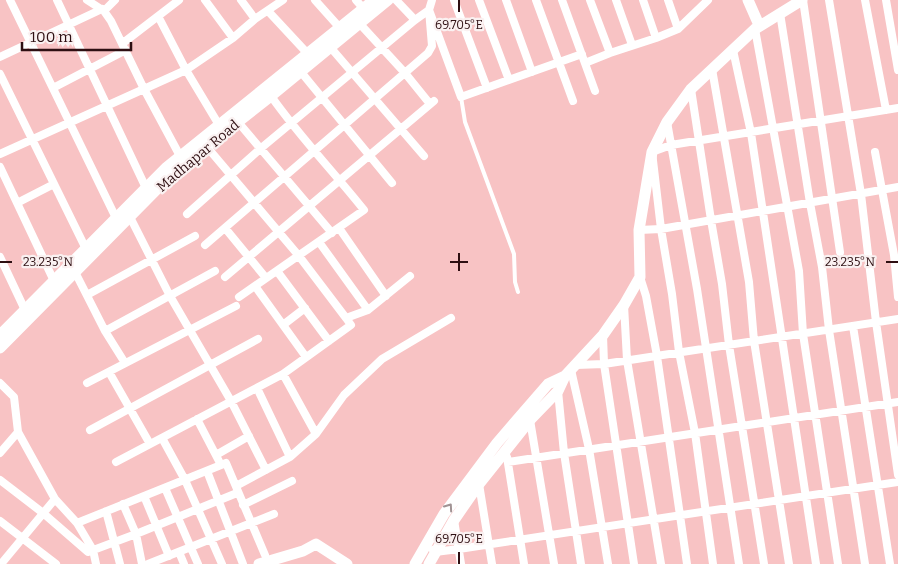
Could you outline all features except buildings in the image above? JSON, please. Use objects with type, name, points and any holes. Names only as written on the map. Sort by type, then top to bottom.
[{"type":"street","points":[[10,0],[116,218]]},
{"type":"street","points":[[57,0],[146,188]]},
{"type":"street","points":[[87,0],[103,10],[125,46],[144,89],[180,156]]},
{"type":"street","points":[[0,57],[103,10],[115,0]]},
{"type":"street","points":[[53,88],[90,69],[125,46],[179,0]]},
{"type":"street","points":[[205,0],[233,38]]},
{"type":"street","points":[[241,0],[255,18]]},
{"type":"street","points":[[0,154],[186,70],[233,38],[255,18],[268,11],[274,3],[284,0]]},
{"type":"street","points":[[315,0],[340,28]]},
{"type":"street","name":"Madhapar Road","points":[[0,335],[180,156],[340,28],[360,4],[374,0]]},
{"type":"street","name":"Madhapar Road","points":[[0,348],[173,173],[331,48],[388,0]]},
{"type":"street","points":[[396,0],[415,20]]},
{"type":"street","points":[[205,245],[428,53],[432,46],[429,10],[432,0]]},
{"type":"street","points":[[454,0],[487,88]]},
{"type":"street","points":[[480,0],[509,80]]},
{"type":"street","points":[[506,0],[532,72]]},
{"type":"street","points":[[536,0],[573,101]]},
{"type":"street","points":[[562,0],[595,91]]},
{"type":"street","points":[[590,0],[610,53]]},
{"type":"street","points":[[616,0],[632,45]]},
{"type":"street","points":[[642,0],[656,38]]},
{"type":"street","points":[[668,0],[678,28]]},
{"type":"street","points":[[585,63],[656,38],[678,28],[700,3],[708,0]]},
{"type":"street","points":[[748,0],[757,27],[772,130],[798,271],[803,334],[838,564]]},
{"type":"street","points":[[687,564],[657,356],[646,296],[640,277],[639,230],[652,152],[667,122],[691,89],[757,27],[802,0],[840,252]]},
{"type":"street","points":[[829,0],[862,194],[876,322],[898,475]]},
{"type":"street","points":[[865,0],[886,110]]},
{"type":"street","points":[[886,0],[898,70]]},
{"type":"street","points":[[187,214],[382,47],[429,10]]},
{"type":"street","points":[[429,10],[461,97],[582,54]]},
{"type":"street","points":[[268,11],[308,54]]},
{"type":"street","points":[[780,13],[822,267],[829,330],[865,564]]},
{"type":"street","points":[[158,16],[186,70],[219,125]]},
{"type":"street","points":[[225,277],[432,102],[360,24]]},
{"type":"street","points":[[331,48],[424,156]]},
{"type":"street","points":[[733,50],[751,133],[804,496],[816,564]]},
{"type":"street","points":[[712,69],[749,282],[754,341],[789,564]]},
{"type":"street","points":[[301,72],[392,183]]},
{"type":"street","points":[[0,74],[86,249]]},
{"type":"street","points":[[691,89],[764,564]]},
{"type":"street","points":[[239,297],[364,210],[291,125],[271,96]]},
{"type":"street","points":[[652,152],[671,145],[898,108]]},
{"type":"street","points":[[238,122],[332,233]]},
{"type":"street","points":[[667,122],[706,348],[739,564]]},
{"type":"street","points":[[116,462],[283,374],[351,325],[299,256],[207,147]]},
{"type":"street","points":[[652,152],[679,352],[695,433],[714,564]]},
{"type":"street","points":[[875,152],[894,255],[898,297]]},
{"type":"street","points":[[0,167],[54,281]]},
{"type":"street","points":[[17,203],[54,184]]},
{"type":"street","points":[[639,230],[661,229],[898,187]]},
{"type":"street","points":[[130,218],[170,296],[231,401],[266,470]]},
{"type":"street","points":[[225,228],[266,278]]},
{"type":"street","points":[[339,228],[386,296]]},
{"type":"street","points":[[87,295],[195,236]]},
{"type":"street","points":[[319,242],[368,310]]},
{"type":"street","points":[[0,257],[3,272],[25,310]]},
{"type":"street","points":[[277,270],[329,341]]},
{"type":"street","points":[[105,331],[215,271]]},
{"type":"street","points":[[76,272],[105,331],[125,364]]},
{"type":"street","points":[[346,318],[368,310],[410,276]]},
{"type":"street","points":[[430,557],[479,484],[507,456],[530,420],[558,391],[571,370],[603,336],[640,277]]},
{"type":"street","points":[[255,286],[306,357]]},
{"type":"street","points":[[624,305],[627,360],[661,564]]},
{"type":"street","points":[[87,383],[236,306]]},
{"type":"street","points":[[283,325],[305,308]]},
{"type":"street","points":[[0,480],[43,513],[88,552],[218,500],[290,457],[316,434],[344,395],[382,359],[451,318]]},
{"type":"street","points":[[430,557],[444,514],[497,443],[548,384],[571,370],[898,319]]},
{"type":"street","points":[[853,326],[890,564]]},
{"type":"street","points":[[603,336],[604,364],[634,564]]},
{"type":"street","points":[[90,430],[258,339]]},
{"type":"street","points":[[571,370],[589,449],[608,564]]},
{"type":"street","points":[[109,372],[150,444]]},
{"type":"street","points":[[283,374],[316,434]]},
{"type":"street","points":[[0,383],[14,397],[18,432],[56,499],[77,523],[93,550],[96,564]]},
{"type":"street","points":[[257,388],[290,457]]},
{"type":"street","points":[[558,391],[564,453],[582,564]]},
{"type":"street","points":[[507,456],[536,457],[898,402]]},
{"type":"street","points":[[197,419],[221,465]]},
{"type":"street","points":[[530,420],[554,564]]},
{"type":"street","points":[[0,453],[18,432]]},
{"type":"street","points":[[216,455],[249,436]]},
{"type":"street","points":[[162,438],[185,480],[222,564]]},
{"type":"street","points":[[507,456],[524,564]]},
{"type":"street","points":[[77,523],[226,463],[251,523],[262,560],[302,551],[316,544],[347,564]]},
{"type":"street","points":[[207,471],[242,564]]},
{"type":"street","points":[[243,505],[292,481]]},
{"type":"street","points":[[415,564],[430,557],[459,549],[488,544],[898,482]]},
{"type":"street","points":[[479,484],[492,564]]},
{"type":"street","points":[[164,488],[198,564]]},
{"type":"street","points":[[144,496],[168,556]]},
{"type":"street","points":[[1,564],[56,499]]},
{"type":"street","points":[[123,504],[136,534],[142,564]]},
{"type":"street","points":[[106,511],[120,564]]},
{"type":"street","points":[[148,564],[161,562],[168,556],[274,514]]},
{"type":"street","points":[[0,520],[56,564]]},
{"type":"street","points":[[454,520],[461,564]]},
{"type":"street","points":[[179,552],[184,564]]},
{"type":"lane","points":[[461,97],[465,122],[514,254],[515,282],[518,292]]}]
